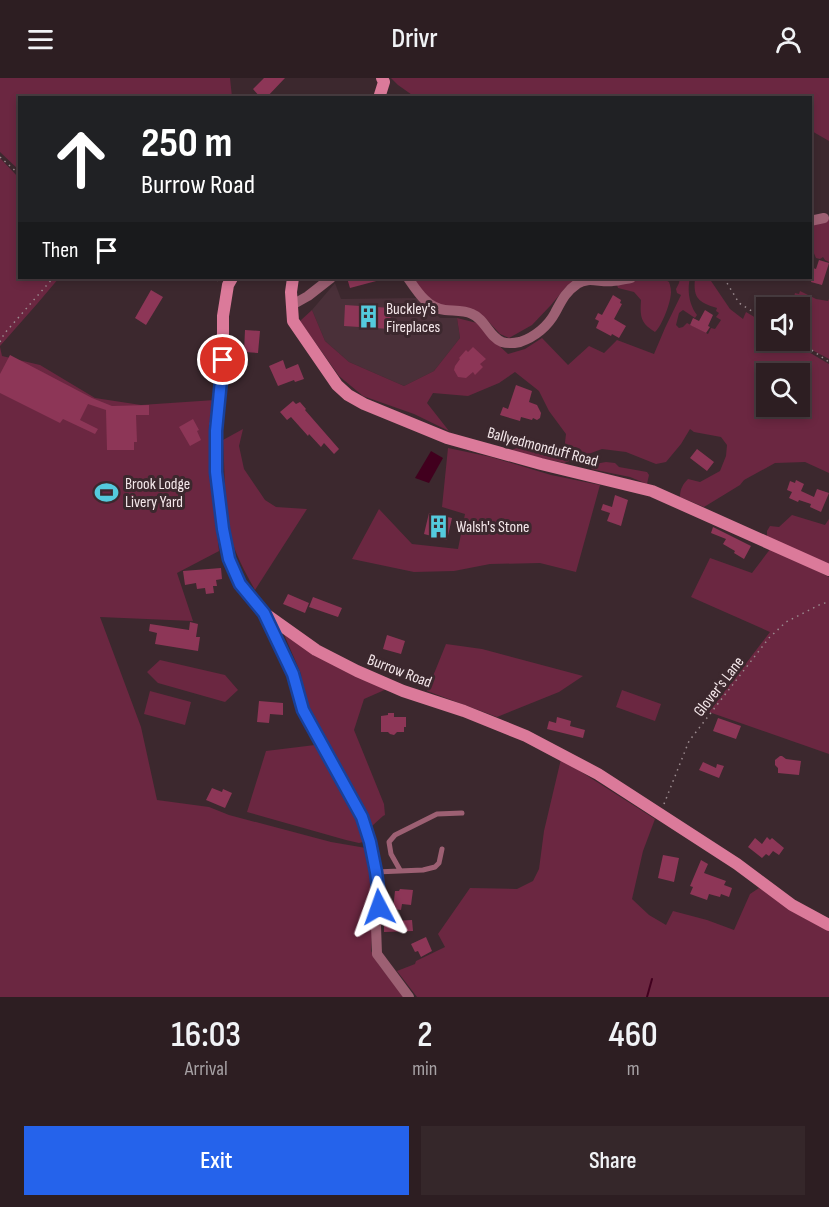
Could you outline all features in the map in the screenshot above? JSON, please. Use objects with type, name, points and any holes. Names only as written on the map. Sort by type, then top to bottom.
[{"type":"street","points":[[380,96],[384,82],[382,78]]},
{"type":"street","points":[[812,221],[827,217]]},
{"type":"street","name":"Burrow Road","points":[[231,279],[228,285],[224,316],[223,360],[216,431],[216,472],[229,559],[240,584],[264,613],[316,650],[357,672],[526,736],[598,774],[737,864],[792,905],[829,925]]},
{"type":"street","name":"Ballyedmonduff Road","points":[[293,279],[291,292],[293,321],[337,385],[364,405],[447,438],[652,491],[829,570]]},
{"type":"street","points":[[292,305],[331,279]]},
{"type":"street","points":[[409,279],[434,308],[477,316],[494,336],[501,342],[509,344],[531,338],[544,327],[555,314],[561,300],[582,281],[612,282],[626,279]]},
{"type":"street","points":[[264,613],[293,674],[303,710],[362,817],[370,842],[378,888],[377,954],[410,997]]},
{"type":"lane","points":[[400,870],[391,854],[389,842],[395,834],[437,814],[462,813]]},
{"type":"lane","points":[[376,872],[423,870],[435,867],[439,863],[442,849]]},
{"type":"path","points":[[0,157],[18,173]]},
{"type":"path","points":[[0,342],[4,334],[52,279]]},
{"type":"path","points":[[725,279],[739,303],[756,314]]},
{"type":"path","points":[[810,349],[829,362]]},
{"type":"path","name":"Glover's Lane","points":[[660,814],[689,741],[769,638],[786,622],[829,602]]},
{"type":"shaded area","points":[[0,78],[230,78],[232,96],[18,96],[18,169],[0,152]]},
{"type":"shaded area","points":[[391,78],[829,78],[829,141],[812,131],[812,96],[414,96]]},
{"type":"shaded area","points":[[0,158],[18,177],[18,279],[58,279],[0,346]]},
{"type":"shaded area","points":[[829,219],[829,262],[823,257],[816,258],[812,249],[812,222]]},
{"type":"shaded area","points":[[413,279],[582,279],[566,287],[532,325],[509,338],[500,334],[486,319],[442,307],[422,292]]},
{"type":"shaded area","points":[[638,279],[664,279],[669,282],[671,296],[668,307],[655,332],[642,319],[641,300],[634,292],[618,288],[617,285]]},
{"type":"shaded area","points":[[680,279],[690,279],[689,297],[697,315],[695,318],[683,310],[679,313],[676,325],[679,328],[687,323],[708,334],[711,328],[715,329],[721,320],[716,317],[719,313],[716,311],[717,308],[705,304],[696,295],[695,279],[710,279],[730,309],[743,319],[746,312],[756,318],[756,351],[807,351],[829,364],[829,473],[805,462],[775,463],[744,480],[740,485],[704,507],[680,497],[681,492],[688,479],[700,482],[720,471],[726,456],[727,445],[721,437],[694,432],[690,429],[666,462],[656,464],[626,452],[602,449],[564,463],[535,457],[511,450],[538,441],[550,454],[564,451],[566,434],[549,411],[539,391],[515,372],[499,383],[468,396],[433,393],[427,403],[449,431],[414,414],[363,396],[339,376],[300,321],[312,310],[325,341],[349,362],[404,386],[434,371],[460,338],[457,318],[477,323],[508,354],[525,349],[542,338],[568,365],[589,346],[604,353],[617,340],[654,354],[681,295],[677,293]]},
{"type":"shaded area","points":[[335,283],[341,299],[418,298],[440,318],[457,318],[460,338],[434,371],[404,386],[349,362],[325,341],[312,310]]},
{"type":"shaded area","points":[[800,291],[816,299],[828,301],[829,299],[829,359],[810,348],[810,297],[794,297],[795,293],[799,294]]},
{"type":"shaded area","points":[[0,347],[2,356],[40,365],[95,398],[141,405],[215,400],[209,448],[219,551],[177,573],[193,621],[100,617],[141,727],[157,800],[209,807],[229,815],[331,842],[366,848],[374,898],[371,951],[404,997],[0,997]]},
{"type":"shaded area","points":[[243,429],[239,446],[244,469],[265,500],[276,507],[307,509],[255,590],[232,541],[226,499],[223,440]]},
{"type":"shaded area","points":[[448,448],[491,457],[551,475],[600,485],[576,572],[540,563],[490,564],[454,571],[414,572],[352,559],[379,509],[412,544],[458,549],[465,514],[442,507]]},
{"type":"shaded area","points":[[431,451],[443,458],[429,483],[415,478]]},
{"type":"shaded area","points":[[606,462],[647,472],[649,475],[647,484],[630,477],[591,469],[595,464]]},
{"type":"shaded area","points":[[792,515],[825,525],[829,519],[829,566],[767,537],[770,526],[779,527]]},
{"type":"shaded area","points":[[771,548],[829,577],[829,754],[709,712],[770,632],[691,597],[710,558],[752,573]]},
{"type":"shaded area","points":[[283,632],[389,688],[364,699],[354,730],[384,804],[385,815],[372,826],[307,707],[301,674]]},
{"type":"shaded area","points":[[446,644],[482,649],[583,676],[559,692],[497,717],[427,691]]},
{"type":"shaded area","points":[[160,660],[225,675],[238,690],[225,702],[158,683],[147,672]]},
{"type":"shaded area","points":[[622,690],[661,704],[655,721],[616,707]]},
{"type":"shaded area","points":[[150,691],[191,702],[185,725],[144,714]]},
{"type":"shaded area","points":[[315,745],[356,816],[367,841],[359,843],[346,840],[247,812],[266,751]]},
{"type":"shaded area","points":[[561,759],[655,819],[643,851],[632,899],[649,915],[666,925],[673,911],[734,930],[750,894],[759,888],[829,930],[829,997],[417,997],[397,971],[445,947],[438,934],[470,888],[517,889],[533,881],[539,869],[544,831]]},
{"type":"building","points":[[264,78],[285,78],[268,96],[259,96],[253,89]]},
{"type":"building","points":[[819,260],[829,263],[822,285],[811,282],[812,268],[816,269]]},
{"type":"building","points":[[347,279],[380,279],[380,280],[350,288]]},
{"type":"building","points":[[151,290],[163,297],[146,325],[135,318]]},
{"type":"building","points":[[613,295],[621,300],[622,304],[614,319],[626,326],[619,338],[596,328],[599,321],[595,319],[598,313],[602,315]]},
{"type":"building","name":"Buckley's Fireplaces","points":[[345,305],[391,308],[390,329],[344,326]]},
{"type":"building","points":[[705,310],[713,315],[706,333],[690,325],[693,318],[699,321]]},
{"type":"building","points":[[245,330],[260,331],[258,353],[244,352]]},
{"type":"building","points":[[473,347],[486,359],[480,364],[483,367],[475,375],[473,372],[466,378],[458,377],[454,370],[459,358],[466,350],[468,352]]},
{"type":"building","points":[[10,355],[112,406],[149,405],[149,415],[136,415],[137,442],[134,442],[134,450],[107,450],[106,410],[88,404],[80,420],[98,429],[95,434],[63,419],[60,423],[0,393],[0,374]]},
{"type":"building","points":[[283,360],[286,369],[298,364],[304,379],[278,386],[269,366]]},
{"type":"building","points":[[516,385],[532,391],[529,402],[537,405],[541,413],[537,420],[521,417],[520,421],[500,415],[503,407],[508,409]]},
{"type":"building","points":[[293,401],[296,404],[300,402],[339,449],[334,454],[324,443],[321,447],[309,434],[308,436],[291,417],[287,420],[280,412]]},
{"type":"building","points":[[193,419],[201,440],[190,446],[179,427]]},
{"type":"building","points":[[697,449],[714,462],[707,471],[690,458]]},
{"type":"building","points":[[796,480],[804,484],[801,491],[814,497],[817,489],[829,493],[821,512],[810,507],[811,504],[789,498],[792,492],[787,490],[790,481],[795,483]]},
{"type":"building","points":[[615,495],[628,500],[621,526],[607,521],[610,513],[601,510],[603,504],[612,507]]},
{"type":"building","name":"Walsh's Stone","points":[[429,513],[452,518],[447,540],[424,534]]},
{"type":"building","points":[[713,527],[751,546],[744,559],[723,544],[726,539],[711,533]]},
{"type":"building","points":[[221,568],[222,579],[216,580],[217,586],[213,586],[214,593],[206,594],[205,588],[197,589],[196,583],[185,585],[183,571]]},
{"type":"building","points":[[288,594],[309,603],[305,613],[283,604]]},
{"type":"building","points":[[313,597],[342,608],[338,617],[309,607]]},
{"type":"building","points":[[190,622],[198,624],[196,637],[200,637],[198,651],[155,644],[157,633],[149,631],[150,624],[189,630]]},
{"type":"building","points":[[387,635],[405,641],[401,654],[383,649]]},
{"type":"building","points":[[259,701],[283,703],[283,715],[270,714],[269,723],[257,722]]},
{"type":"building","points":[[388,713],[394,713],[394,717],[406,717],[404,732],[397,732],[394,735],[381,732],[381,716],[388,715]]},
{"type":"building","points":[[557,717],[571,721],[570,726],[585,730],[583,738],[547,729],[549,721],[556,723]]},
{"type":"building","points":[[718,718],[741,726],[736,739],[713,731]]},
{"type":"building","points":[[780,756],[801,761],[799,775],[778,773],[775,760]]},
{"type":"building","points":[[703,762],[716,768],[717,764],[724,766],[719,778],[699,770]]},
{"type":"building","points":[[212,788],[232,793],[225,808],[206,800]]},
{"type":"building","points":[[767,837],[770,840],[772,838],[784,848],[779,855],[773,851],[769,856],[766,854],[762,858],[748,847],[755,838],[762,844]]},
{"type":"building","points":[[663,855],[679,858],[674,882],[658,878]]},
{"type":"building","points":[[701,860],[708,864],[704,873],[726,881],[724,885],[732,888],[729,897],[709,894],[707,900],[690,894],[693,887],[690,886]]},
{"type":"building","points":[[413,890],[411,905],[402,904],[401,910],[393,909],[395,891]]},
{"type":"building","points":[[412,920],[413,931],[384,932],[384,924]]},
{"type":"building","points":[[426,937],[432,951],[421,957],[411,944]]},
{"type":"waterway","points":[[647,997],[652,979]]},
{"type":"place","name":"Buckley's Fireplaces","points":[[368,317]]},
{"type":"place","name":"Brook Lodge Livery Yard","points":[[107,492]]},
{"type":"place","name":"Walsh's Stone","points":[[438,526]]},
{"type":"route","points":[[223,360],[216,431],[216,472],[229,559],[240,584],[264,613],[293,674],[303,710],[362,817],[376,872],[379,907]]}]
